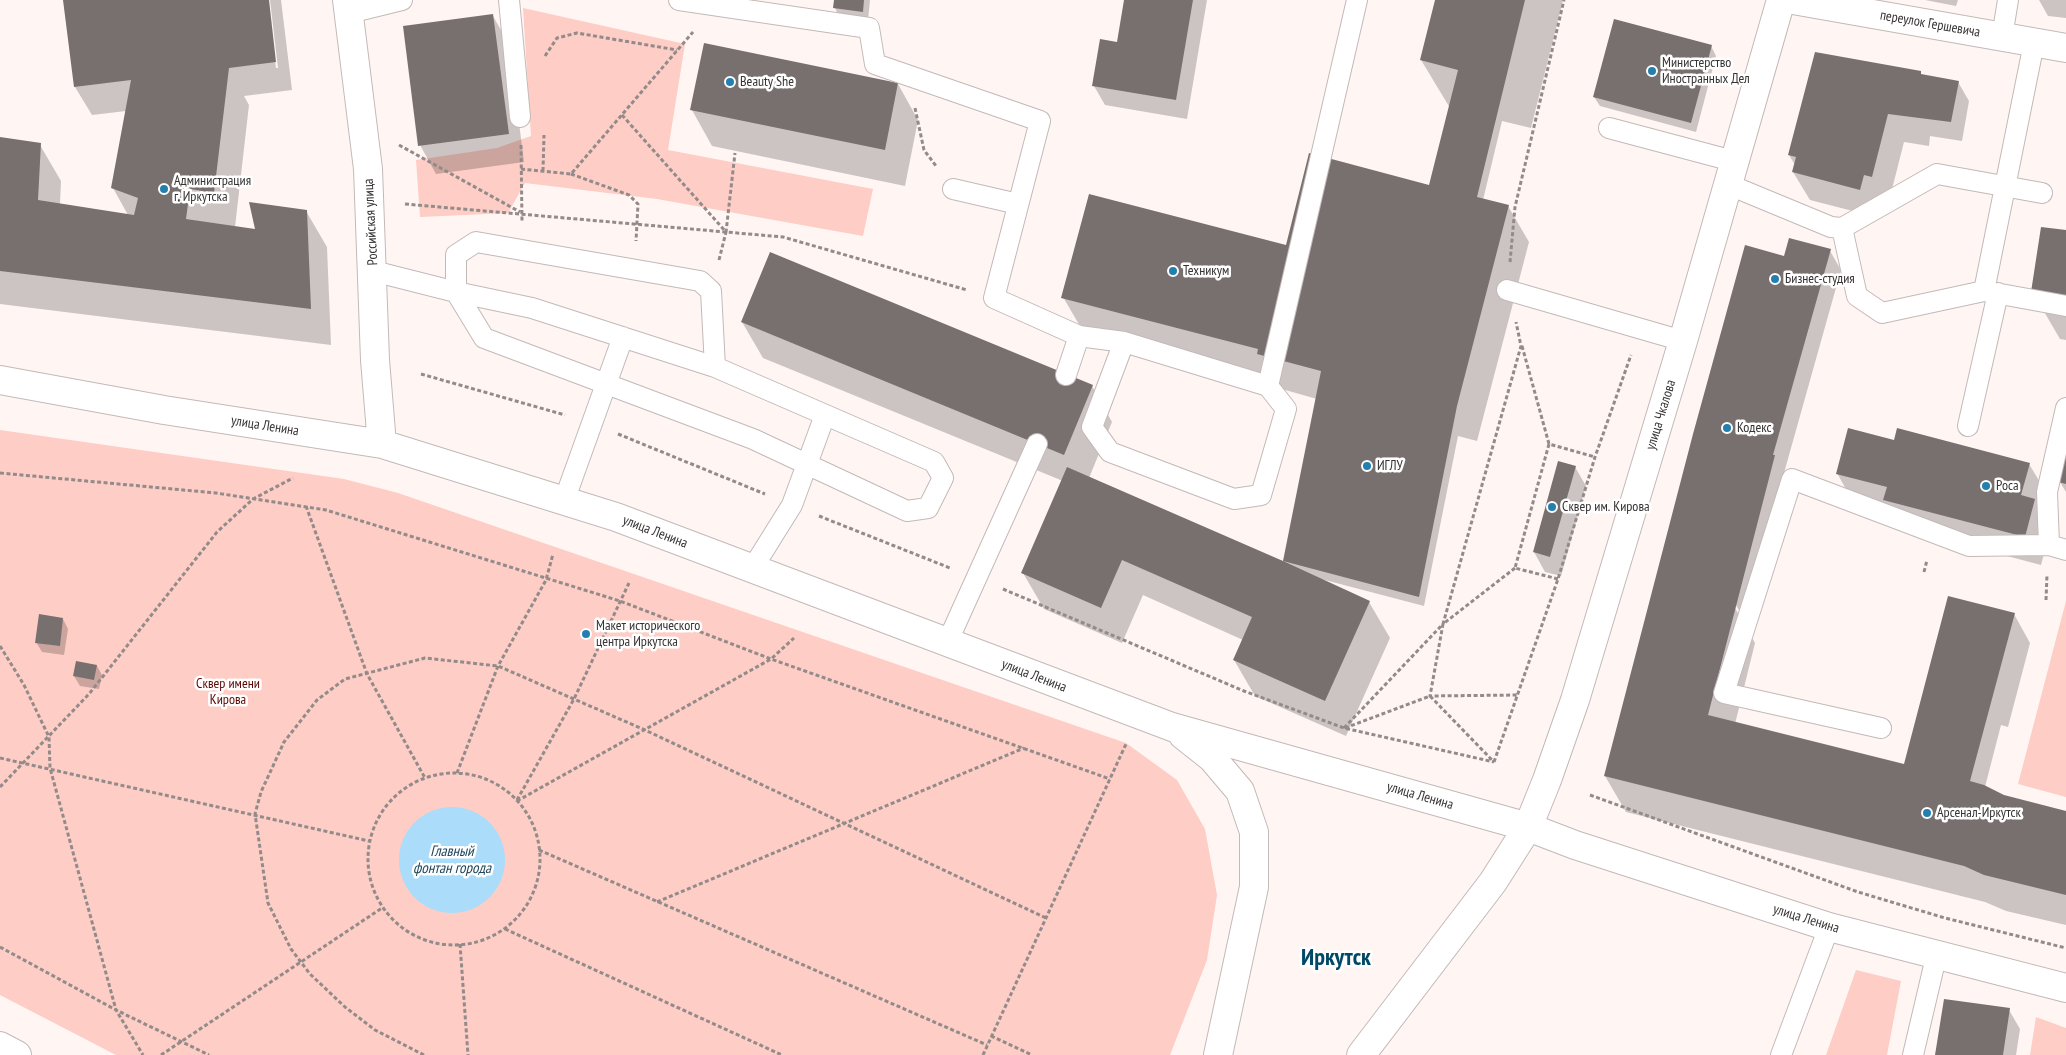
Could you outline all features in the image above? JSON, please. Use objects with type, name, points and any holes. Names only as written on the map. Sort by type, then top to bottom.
[{"type":"main road","name":"улица Чкалова","points":[[1360,1055],[1493,882],[1528,827],[1547,780],[1575,700],[1684,341],[1730,173],[1781,0]]},
{"type":"main road","name":"переулок Гершевича","points":[[1793,0],[2066,48]]},
{"type":"main road","name":"Российская улица","points":[[348,7],[368,169],[375,360],[382,444]]},
{"type":"main road","name":"улица Ленина","points":[[0,380],[164,410],[382,444],[616,517],[1172,727],[1528,827],[1574,845],[1829,927],[1937,953],[2066,988]]},
{"type":"main road","points":[[1172,727],[1212,758],[1240,792],[1254,832],[1254,887],[1218,1055]]},
{"type":"main road","points":[[0,1046],[17,1055]]},
{"type":"lane","points":[[348,7],[402,0]]},
{"type":"lane","points":[[509,0],[520,117]]},
{"type":"lane","points":[[680,0],[869,28],[875,64],[1040,121],[994,298],[1079,336],[1124,342],[1268,386],[1286,409],[1261,495],[1234,499],[1110,452],[1092,427],[1124,342]]},
{"type":"lane","points":[[1268,386],[1357,0]]},
{"type":"lane","points":[[2002,37],[2008,0]]},
{"type":"lane","points":[[1968,426],[1991,292],[2005,186],[2034,42]]},
{"type":"lane","points":[[1609,128],[1730,173],[1831,227],[1842,228],[1937,174],[2042,193]]},
{"type":"lane","points":[[953,189],[1018,204]]},
{"type":"lane","points":[[1842,228],[1857,296],[1882,313],[1991,292],[2066,306]]},
{"type":"lane","points":[[373,270],[456,292],[532,308],[715,367],[825,414],[934,462],[943,478],[928,508],[907,511],[807,462],[753,439],[484,338],[456,292],[456,255],[476,242],[700,281],[711,291],[715,367]]},
{"type":"lane","points":[[1507,290],[1684,341]]},
{"type":"lane","points":[[1066,374],[1079,336]]},
{"type":"lane","points":[[564,501],[623,337]]},
{"type":"lane","points":[[1881,728],[1724,693],[1792,479],[1969,546],[2058,548],[2047,492],[2066,408]]},
{"type":"lane","points":[[752,569],[792,505],[825,414]]},
{"type":"lane","points":[[947,643],[1037,444]]},
{"type":"lane","points":[[1781,1055],[1829,927]]},
{"type":"lane","points":[[1913,1055],[1937,953]]},
{"type":"path","points":[[1344,728],[1443,624],[1515,568],[1549,444],[1507,290],[1516,207],[1564,0]]},
{"type":"path","points":[[571,174],[717,5]]},
{"type":"path","points":[[545,63],[545,53],[557,38],[577,32],[678,50]]},
{"type":"path","points":[[909,76],[924,150],[953,189]]},
{"type":"path","points":[[622,115],[726,232]]},
{"type":"path","points":[[520,117],[523,214]]},
{"type":"path","points":[[543,171],[544,132]]},
{"type":"path","points":[[399,145],[523,214]]},
{"type":"path","points":[[726,232],[735,153]]},
{"type":"path","points":[[521,170],[571,174],[629,195],[638,204],[638,224]]},
{"type":"path","points":[[405,204],[783,237],[994,298]]},
{"type":"path","points":[[1494,762],[1558,579],[1595,457],[1640,328]]},
{"type":"path","points":[[1430,696],[1443,624],[1521,346]]},
{"type":"path","points":[[421,374],[592,424],[976,578],[1236,687],[1344,728],[1494,762]]},
{"type":"path","points":[[1549,444],[1595,457]]},
{"type":"path","points":[[0,473],[216,493],[305,505],[620,601],[771,659],[1110,779]]},
{"type":"path","points":[[0,787],[89,694],[217,532],[253,499],[293,478]]},
{"type":"path","points":[[305,505],[367,674],[425,778]]},
{"type":"path","points":[[457,773],[498,666],[546,580],[553,554]]},
{"type":"path","points":[[1515,568],[1558,579]]},
{"type":"path","points":[[517,801],[574,699],[629,583]]},
{"type":"path","points":[[517,801],[771,659],[794,638]]},
{"type":"path","points":[[0,646],[24,685],[49,737],[50,768],[116,1010],[143,1055]]},
{"type":"path","points":[[424,1055],[375,1030],[345,1007],[300,962],[291,949],[268,902],[255,814],[260,792],[284,742],[317,700],[345,679],[424,658],[498,666],[645,730],[1046,918]]},
{"type":"path","points":[[1430,696],[1494,762]]},
{"type":"path","points":[[1344,728],[1430,696],[1517,696]]},
{"type":"path","points":[[983,1055],[1126,743]]},
{"type":"path","points":[[657,902],[844,822],[1025,748]]},
{"type":"path","points":[[0,758],[369,841]]},
{"type":"path","points":[[447,772],[457,773],[469,774],[490,780],[517,801],[533,824],[539,850],[539,873],[532,894],[521,913],[505,929],[479,942],[450,946],[422,940],[397,925],[382,908],[368,875],[369,841],[377,818],[394,795],[425,778],[447,772]]},
{"type":"path","points":[[1590,795],[1858,892],[1945,918],[2066,948]]},
{"type":"path","points":[[539,850],[987,1045]]},
{"type":"path","points":[[161,1055],[180,1040],[382,908]]},
{"type":"path","points":[[505,929],[782,1055]]},
{"type":"path","points":[[460,944],[468,1055]]},
{"type":"path","points":[[0,947],[116,1010],[208,1055]]},
{"type":"path","points":[[991,1036],[1032,1055]]},
{"type":"green space","points":[[523,8],[685,44],[668,150],[873,189],[863,236],[657,199],[525,183],[508,213],[420,217],[416,160],[497,148],[531,136]]},
{"type":"green space","name":"Сквер имени Кирова","points":[[0,430],[344,479],[398,493],[1126,743],[1177,780],[1205,829],[1217,895],[1207,960],[1170,1055],[116,1055],[0,995]]},
{"type":"green space","points":[[2066,601],[2066,797],[2018,784]]},
{"type":"green space","points":[[1856,970],[1901,981],[1887,1055],[1826,1055]]},
{"type":"green space","points":[[2036,1017],[2066,1028],[2066,1055],[2030,1055]]},
{"type":"water","name":"Главный фонтан города","points":[[452,807],[472,811],[489,823],[501,840],[505,860],[501,880],[489,897],[472,909],[452,913],[432,909],[415,897],[403,880],[399,860],[403,840],[415,823],[432,811]]},
{"type":"building","name":"Администрация г. Иркутска","points":[[63,0],[269,0],[276,62],[229,68],[214,193],[190,189],[186,219],[255,229],[249,202],[307,210],[311,309],[0,271],[0,137],[41,143],[38,200],[134,215],[138,198],[111,188],[131,80],[74,87]]},
{"type":"building","points":[[834,0],[864,0],[863,12],[833,8]]},
{"type":"building","points":[[1124,0],[1193,0],[1176,100],[1092,86],[1100,39],[1117,42]]},
{"type":"building","points":[[1435,0],[1525,0],[1477,197],[1509,205],[1457,406],[1419,597],[1283,561],[1321,371],[1257,354],[1258,349],[1061,298],[1089,194],[1286,245],[1309,153],[1429,185],[1458,70],[1420,60]]},
{"type":"building","points":[[493,14],[509,134],[418,146],[403,26]]},
{"type":"building","name":"Министерство Иностранных Дел","points":[[1614,19],[1712,45],[1691,123],[1593,97]]},
{"type":"building","points":[[704,43],[898,83],[885,150],[690,110]]},
{"type":"building","points":[[1815,52],[1921,71],[1921,74],[1959,81],[1951,122],[1888,114],[1872,177],[1864,175],[1860,190],[1792,172],[1796,157],[1788,155]]},
{"type":"building","points":[[2041,227],[2066,230],[2066,297],[2031,292]]},
{"type":"building","points":[[1789,238],[1831,249],[1773,455],[1775,455],[1708,715],[1904,764],[1948,596],[2015,613],[1970,781],[1984,785],[2004,795],[2066,811],[2066,895],[1984,875],[1964,866],[1604,776],[1693,434],[1745,245],[1784,256]]},
{"type":"building","points":[[770,252],[1093,385],[1064,455],[741,322]]},
{"type":"building","points":[[1848,428],[1894,440],[1897,428],[2030,463],[2021,495],[2035,499],[2025,537],[1883,500],[1887,487],[1836,474]]},
{"type":"building","points":[[2066,454],[2066,484],[2058,482]]},
{"type":"building","points":[[1558,461],[1576,466],[1550,557],[1533,552]]},
{"type":"building","points":[[1067,467],[1370,601],[1325,701],[1233,660],[1252,617],[1122,560],[1101,608],[1021,573]]},
{"type":"building","points":[[39,614],[63,618],[60,646],[35,643]]},
{"type":"building","points":[[76,661],[97,665],[94,680],[73,676]]},
{"type":"building","points":[[1944,999],[2010,1008],[2003,1055],[1935,1055]]},
{"type":"place","name":"Министерство Иностранных Дел","points":[[1652,71]]},
{"type":"place","name":"Beauty She","points":[[730,82]]},
{"type":"place","name":"Администрация г. Иркутска","points":[[164,189]]},
{"type":"place","name":"Техникум","points":[[1173,271]]},
{"type":"place","name":"Бизнес-студия","points":[[1775,279]]},
{"type":"place","name":"Кодекс","points":[[1727,428]]},
{"type":"place","name":"ИГЛУ","points":[[1367,466]]},
{"type":"place","name":"Роса","points":[[1986,486]]},
{"type":"place","name":"Сквер им. Кирова","points":[[1552,507]]},
{"type":"place","name":"Макет исторического центра Иркутска","points":[[586,634]]},
{"type":"place","name":"Арсенал-Иркутск","points":[[1927,813]]},
{"type":"district","name":"Иркутск","points":[[1336,958]]}]
